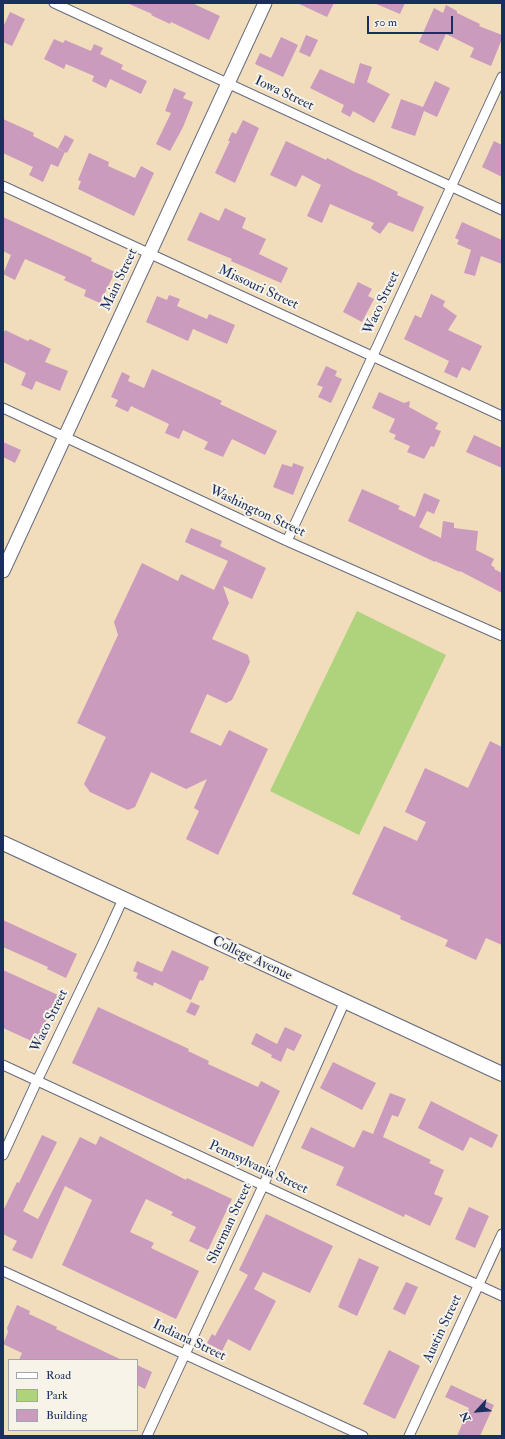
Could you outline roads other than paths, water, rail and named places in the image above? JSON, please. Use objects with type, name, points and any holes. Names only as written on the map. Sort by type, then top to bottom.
[{"type":"main road","name":"College Avenue","points":[[3,843],[502,1074]]},
{"type":"street","name":"Iowa Street","points":[[54,3],[502,210]]},
{"type":"street","name":"Main Street","points":[[3,571],[265,3]]},
{"type":"street","name":"Waco Street","points":[[287,541],[502,77]]},
{"type":"street","name":"Missouri Street","points":[[3,186],[502,416]]},
{"type":"street","name":"Washington Street","points":[[3,408],[287,541],[502,636]]},
{"type":"street","name":"Waco Street","points":[[3,1155],[123,899]]},
{"type":"street","name":"Sherman Street","points":[[147,1436],[263,1186],[345,1001]]},
{"type":"street","name":"Pennsylvania Street","points":[[3,1065],[502,1296]]},
{"type":"street","name":"Austin Street","points":[[409,1436],[502,1234]]},
{"type":"street","name":"Indiana Street","points":[[3,1271],[363,1436]]}]
